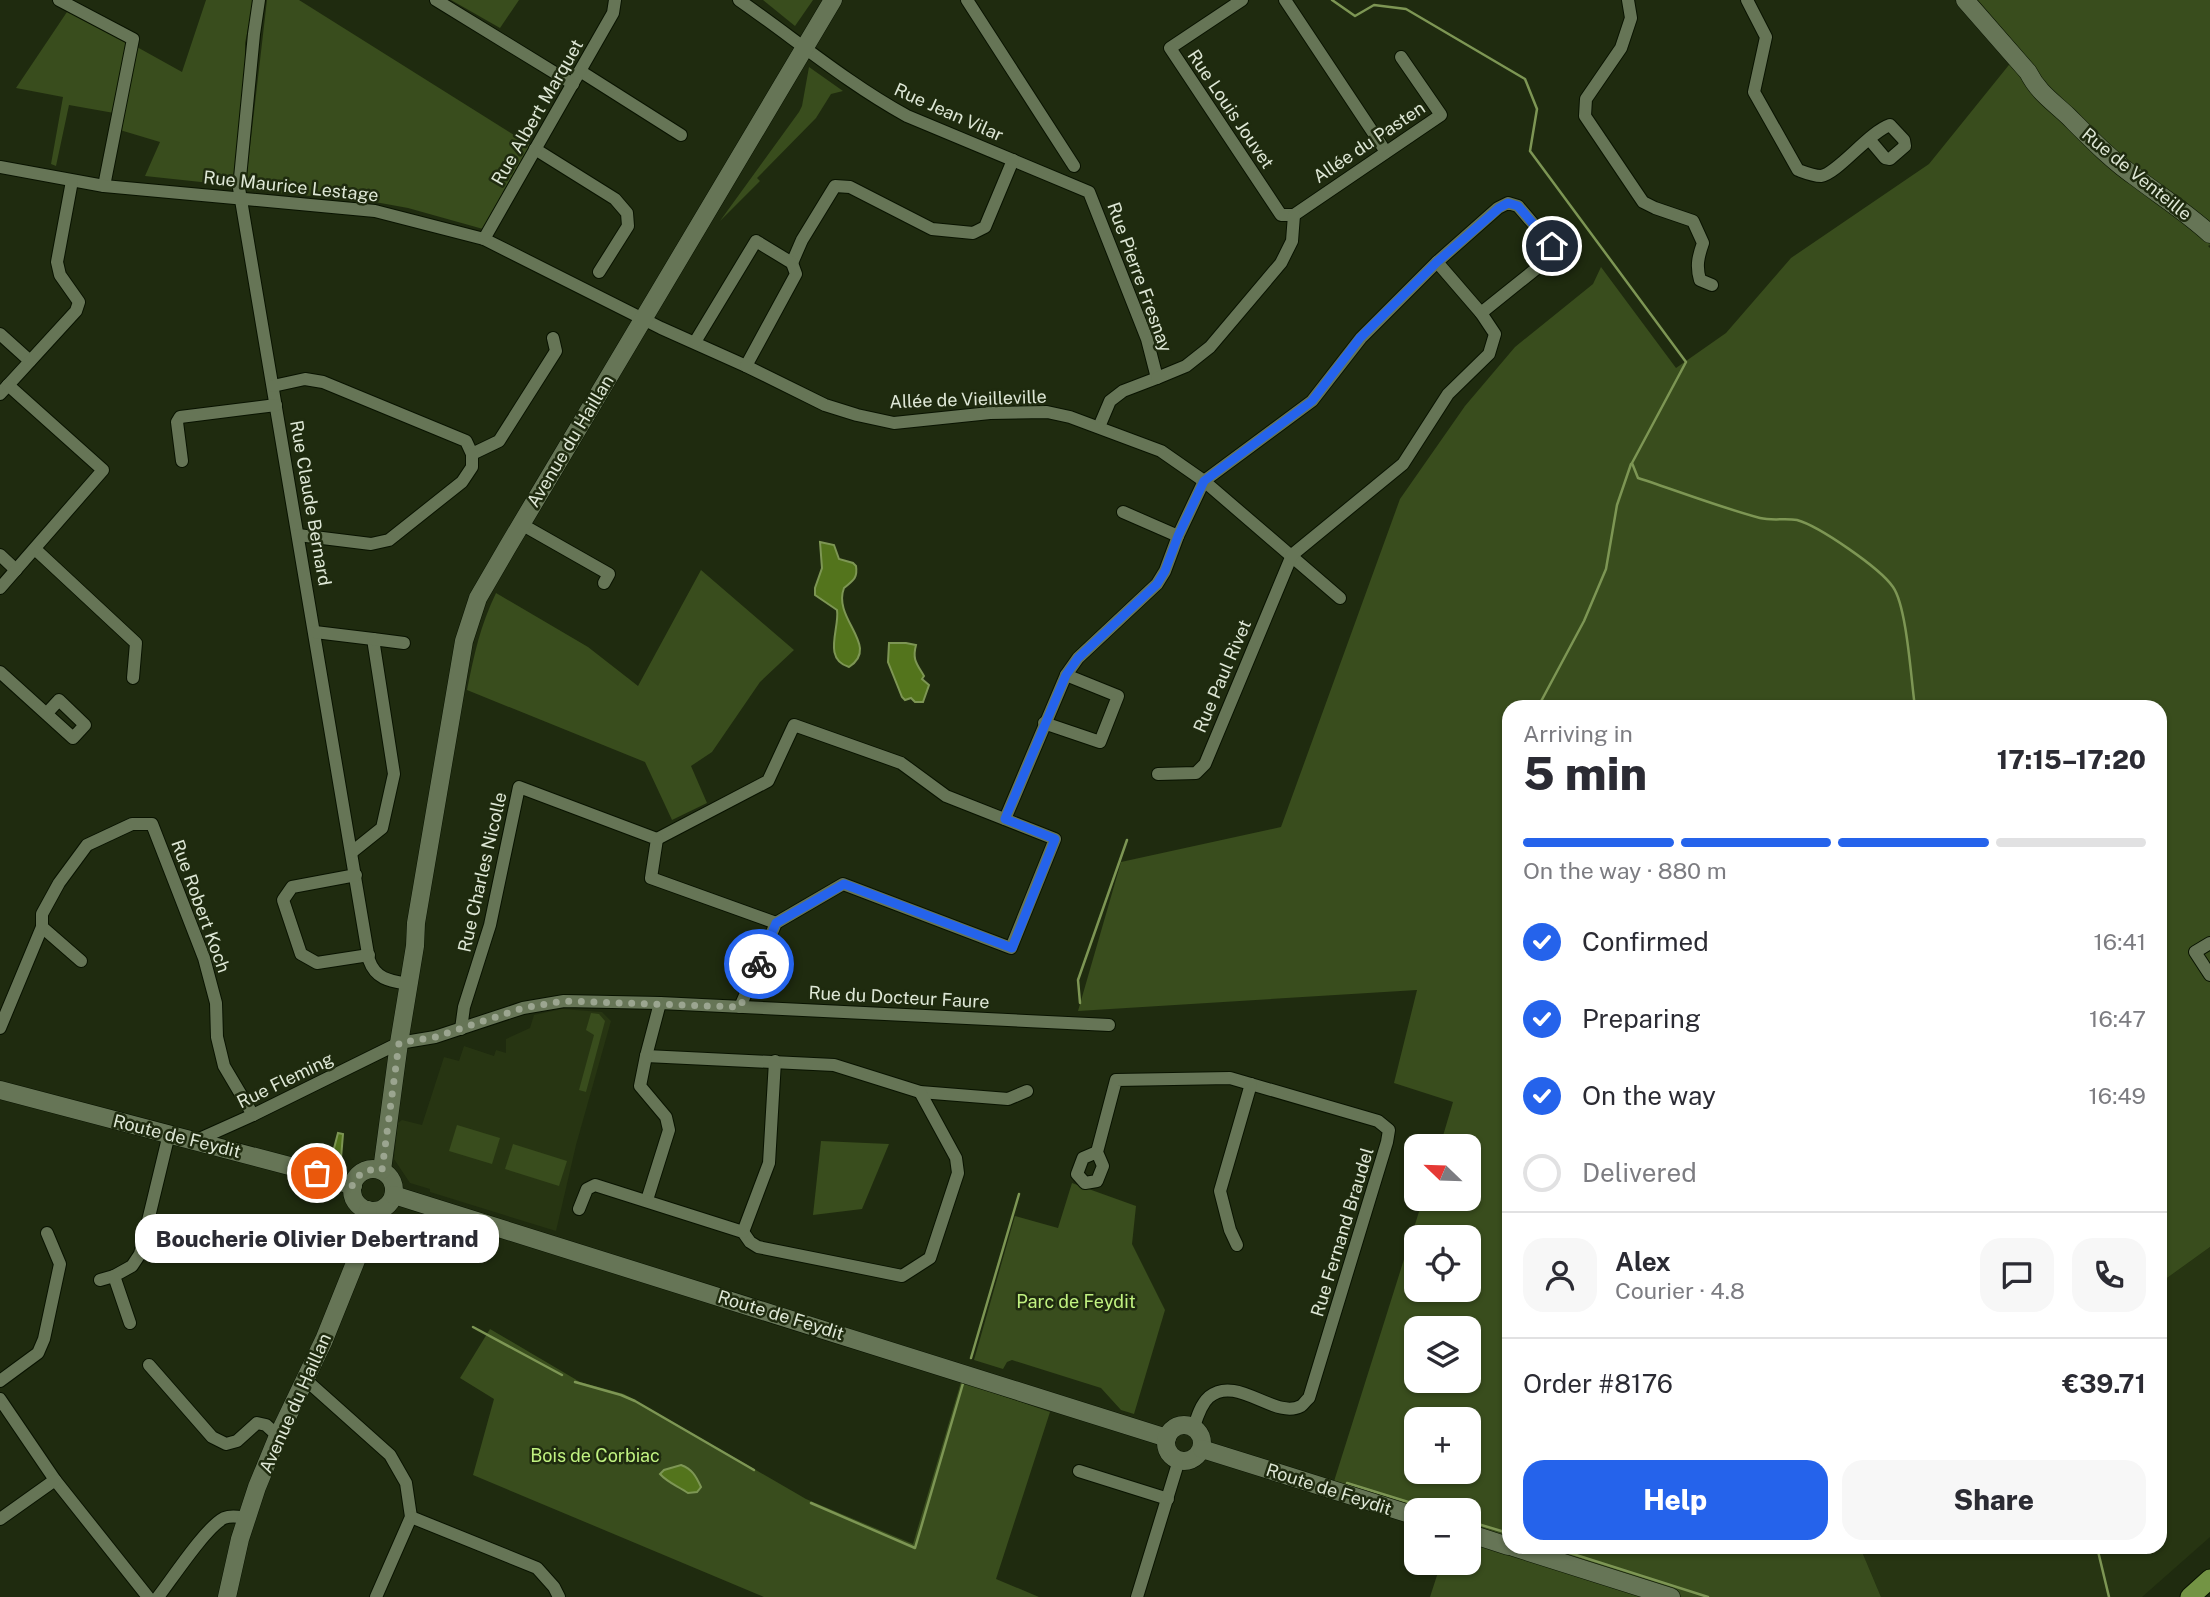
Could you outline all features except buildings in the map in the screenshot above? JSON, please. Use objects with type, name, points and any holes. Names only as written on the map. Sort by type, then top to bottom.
[{"type":"street","points":[[60,0],[133,38],[104,186]]},
{"type":"street","name":"Rue Claude Bernard","points":[[259,0],[239,188],[371,966],[377,975],[386,980],[404,983]]},
{"type":"street","points":[[436,0],[573,84]]},
{"type":"street","name":"Rue Albert Marquet","points":[[484,239],[613,13],[615,0]]},
{"type":"street","name":"Rue Jean Vilar","points":[[739,0],[813,56],[884,104],[1089,192]]},
{"type":"street","name":"Avenue du Haillan","points":[[376,1169],[404,983],[415,946],[416,923],[468,624],[478,598],[832,0]]},
{"type":"street","points":[[967,0],[1074,166]]},
{"type":"street","name":"Rue Louis Jouvet","points":[[1242,0],[1170,48],[1280,215],[1294,215]]},
{"type":"street","points":[[1285,0],[1386,152]]},
{"type":"street","points":[[1628,0],[1631,18],[1621,48],[1586,99],[1585,116],[1643,202],[1693,221],[1703,243],[1697,259],[1700,280],[1712,285]]},
{"type":"street","points":[[1746,0],[1766,37],[1754,92],[1798,170],[1810,175],[1824,176],[1869,139]]},
{"type":"street","name":"Rue de Venteille","points":[[1965,0],[2028,72],[2047,87],[2064,113],[2098,147],[2184,211],[2210,234]]},
{"type":"street","name":"Allée du Pasten","points":[[1294,215],[1441,115],[1401,57]]},
{"type":"street","points":[[580,71],[681,135]]},
{"type":"street","points":[[535,149],[615,199],[627,213],[628,226],[599,272]]},
{"type":"street","points":[[792,262],[802,240],[835,186],[850,187],[932,229],[973,233],[985,227],[1013,160]]},
{"type":"street","name":"Rue Maurice Lestage","points":[[0,167],[104,186],[375,211],[484,239],[643,319]]},
{"type":"street","points":[[0,588],[103,471],[4,389],[76,311],[79,302],[60,275],[57,262],[72,181]]},
{"type":"street","name":"Rue Pierre Fresnay","points":[[1089,192],[1147,339],[1157,378],[1124,391],[1110,401],[1099,426]]},
{"type":"street","points":[[1005,819],[1066,675],[1078,658],[1157,584],[1204,481],[1312,401],[1360,338],[1437,262],[1508,203],[1518,206],[1552,246],[1552,253],[1482,313]]},
{"type":"street","points":[[1157,378],[1186,366],[1210,347],[1263,285],[1281,263],[1292,241],[1294,215]]},
{"type":"street","points":[[695,342],[756,242],[792,262],[796,274],[746,366]]},
{"type":"street","points":[[1292,555],[1403,464],[1448,394],[1489,354],[1495,334],[1482,313],[1437,262]]},
{"type":"street","name":"Allée de Vieilleville","points":[[643,319],[825,405],[894,423],[989,413],[1047,412],[1070,416],[1099,426],[1161,451],[1204,481],[1340,598]]},
{"type":"street","points":[[0,334],[30,361]]},
{"type":"street","points":[[472,454],[499,441],[556,351],[553,338]]},
{"type":"street","points":[[273,386],[305,379],[323,382],[466,441],[472,454],[472,467],[461,482],[389,540],[371,544],[298,536]]},
{"type":"street","points":[[182,461],[177,422],[180,416],[276,405]]},
{"type":"street","points":[[1123,512],[1178,536]]},
{"type":"street","points":[[522,524],[609,574],[604,583]]},
{"type":"street","points":[[35,550],[136,643],[133,678]]},
{"type":"street","points":[[0,555],[16,570]]},
{"type":"street","name":"Rue Paul Rivet","points":[[1158,774],[1196,773],[1205,764],[1292,555]]},
{"type":"street","points":[[315,632],[404,643]]},
{"type":"street","points":[[352,852],[382,828],[394,774],[373,639]]},
{"type":"street","points":[[0,672],[47,713]]},
{"type":"street","points":[[1044,723],[1100,742],[1118,696],[1066,675]]},
{"type":"street","points":[[740,1007],[776,923],[844,884],[1012,948],[1055,839],[946,796],[901,763],[794,725],[768,781],[657,839],[651,878],[776,923]]},
{"type":"street","name":"Rue Charles Nicolle","points":[[461,1029],[464,1007],[490,925],[519,787],[657,839]]},
{"type":"street","name":"Rue Robert Koch","points":[[0,1028],[42,927],[42,915],[59,883],[86,845],[132,824],[152,824],[204,958],[216,1003],[217,1037],[224,1066],[253,1115]]},
{"type":"street","points":[[356,875],[292,887],[283,900],[301,954],[317,963],[369,955]]},
{"type":"street","points":[[42,927],[81,961]]},
{"type":"street","points":[[2210,943],[2195,952],[2210,975]]},
{"type":"street","name":"Rue du Docteur Faure","points":[[394,1045],[435,1037],[523,1008],[564,1001],[660,1003],[1110,1025]]},
{"type":"street","points":[[647,1200],[668,1130],[666,1116],[640,1086],[660,1003]]},
{"type":"street","name":"Rue Fleming","points":[[195,1141],[394,1045]]},
{"type":"street","points":[[646,1056],[834,1065],[920,1092],[1008,1099],[1027,1091]]},
{"type":"street","points":[[743,1232],[769,1163],[775,1061]]},
{"type":"street","name":"Rue Fernand Braudel","points":[[1097,1152],[1116,1080],[1230,1078],[1378,1121],[1389,1129],[1309,1398],[1300,1406],[1286,1408],[1235,1391],[1221,1391],[1210,1397],[1201,1409],[1194,1427]]},
{"type":"street","points":[[1237,1245],[1230,1230],[1220,1191],[1251,1084]]},
{"type":"street","name":"Route de Feydit","points":[[0,1090],[302,1169],[352,1186]]},
{"type":"street","points":[[579,1209],[587,1189],[595,1185],[743,1232],[750,1242],[758,1247],[902,1276],[930,1258],[958,1173],[956,1158],[920,1092]]},
{"type":"street","points":[[100,1280],[132,1266],[141,1254],[169,1134]]},
{"type":"street","points":[[376,1169],[392,1180],[394,1195],[384,1208],[368,1210],[356,1201],[352,1186],[363,1171],[376,1169]]},
{"type":"street","name":"Route de Feydit","points":[[394,1195],[1167,1438]]},
{"type":"street","name":"Avenue du Haillan","points":[[228,1597],[247,1518],[278,1436],[306,1380],[359,1253],[368,1210]]},
{"type":"street","points":[[0,1381],[38,1353],[44,1339],[60,1264],[47,1233]]},
{"type":"street","points":[[114,1276],[130,1323]]},
{"type":"street","points":[[149,1365],[212,1437],[226,1444],[237,1441],[257,1423],[266,1425],[278,1436]]},
{"type":"street","points":[[306,1380],[390,1455],[406,1483],[411,1517],[376,1597]]},
{"type":"street","points":[[0,1399],[55,1480],[148,1597]]},
{"type":"street","points":[[1181,1424],[1194,1427],[1202,1436],[1202,1449],[1193,1459],[1179,1460],[1168,1452],[1167,1438],[1174,1427],[1181,1424]]},
{"type":"street","name":"Route de Feydit","points":[[1202,1449],[1404,1512]]},
{"type":"street","points":[[1138,1597],[1179,1460]]},
{"type":"street","points":[[1079,1471],[1168,1499]]},
{"type":"street","points":[[0,1519],[55,1480]]},
{"type":"street","points":[[158,1597],[219,1521],[233,1516],[247,1518]]},
{"type":"street","points":[[411,1517],[537,1568],[559,1597]]},
{"type":"street","points":[[1481,1537],[1502,1543]]},
{"type":"street","points":[[1536,1554],[1671,1597]]},
{"type":"shaded area","points":[[820,542],[834,545],[839,559],[856,566],[855,577],[844,588],[842,599],[860,650],[857,659],[849,667],[841,663],[834,650],[837,610],[815,595],[822,568]]},
{"type":"shaded area","points":[[889,643],[916,645],[916,662],[924,676],[922,679],[929,685],[923,702],[915,702],[911,698],[905,700],[902,697],[888,662]]},
{"type":"shaded area","points":[[562,1009],[602,1012],[611,1021],[576,1145],[556,1231],[430,1192],[430,1189],[410,1183],[394,1159],[398,1123],[402,1120],[422,1125],[444,1057],[459,1061],[464,1046],[494,1056],[496,1050],[506,1053],[506,1039],[530,1028],[534,1015]]},
{"type":"shaded area","points":[[338,1133],[343,1134],[341,1158],[332,1156]]},
{"type":"shaded area","points":[[2210,1247],[2210,1537],[2142,1597],[1881,1597],[1863,1554],[2167,1554],[2167,1278]]},
{"type":"shaded area","points":[[681,1465],[697,1479],[701,1487],[697,1492],[688,1493],[660,1474],[664,1470]]},
{"type":"green space","points":[[206,0],[254,0],[245,43],[245,99],[234,180],[229,185],[145,176],[160,142],[120,130],[137,47],[182,72]]},
{"type":"green space","points":[[267,0],[299,0],[530,145],[483,229],[408,208],[375,202],[245,190]]},
{"type":"green space","points":[[451,0],[519,0],[500,28]]},
{"type":"green space","points":[[763,0],[813,0],[795,26]]},
{"type":"green space","points":[[1978,0],[2210,0],[2210,1247],[2167,1278],[2167,700],[1502,700],[1502,1554],[1863,1554],[1881,1597],[1430,1597],[1437,1575],[1481,1575],[1481,1498],[1404,1498],[1404,1521],[1330,1494],[1404,1259],[1404,1302],[1481,1302],[1481,1225],[1415,1225],[1419,1211],[1481,1211],[1481,1134],[1444,1134],[1453,1102],[1394,1083],[1417,990],[1078,1011],[1121,862],[1281,827],[1400,499],[1465,406],[1515,347],[1593,284],[1601,267],[1676,368],[1726,333],[1791,258],[1929,164],[2021,50]]},
{"type":"green space","points":[[69,9],[127,42],[114,113],[69,105],[56,166],[51,164],[63,97],[16,88]]},
{"type":"green space","points":[[809,67],[843,91],[831,94],[816,118],[757,178],[760,181],[720,221],[799,112]]},
{"type":"green space","points":[[701,570],[794,650],[760,682],[712,752],[691,766],[707,803],[672,820],[645,762],[467,690],[482,629],[496,593],[588,647],[638,686]]},
{"type":"green space","points":[[591,1013],[599,1014],[605,1021],[586,1092],[579,1090],[594,1035],[586,1030]]},
{"type":"green space","points":[[457,1125],[500,1138],[492,1164],[449,1151]]},
{"type":"green space","points":[[821,1141],[889,1144],[862,1209],[813,1215]]},
{"type":"green space","points":[[513,1144],[567,1161],[559,1186],[505,1169]]},
{"type":"green space","name":"Parc de Feydit","points":[[1072,1183],[1136,1206],[1132,1244],[1165,1310],[1134,1414],[1121,1410],[1101,1388],[1012,1360],[1007,1362],[1003,1369],[974,1360],[1015,1216],[1058,1228]]},
{"type":"green space","name":"Bois de Corbiac","points":[[490,1329],[580,1382],[624,1394],[806,1499],[913,1544],[961,1382],[1050,1412],[996,1579],[1039,1597],[764,1597],[473,1475],[494,1399],[460,1378]]},
{"type":"waterway","points":[[1332,0],[1355,16],[1374,5],[1406,9],[1525,79],[1537,109],[1530,151],[1686,362],[1632,463],[1638,478],[1760,518],[1797,520],[1834,539],[1876,569],[1893,587],[1902,610],[1914,700]]},
{"type":"waterway","points":[[1542,700],[1584,621],[1606,569],[1617,505],[1631,464]]},
{"type":"waterway","points":[[1080,1003],[1078,980],[1127,840]]},
{"type":"waterway","points":[[971,1358],[1019,1194]]},
{"type":"waterway","points":[[473,1327],[562,1375]]},
{"type":"waterway","points":[[811,1503],[915,1548],[964,1380]]},
{"type":"waterway","points":[[575,1382],[635,1401],[754,1470]]},
{"type":"waterway","points":[[1347,1483],[1404,1501]]},
{"type":"waterway","points":[[1481,1525],[1502,1531]]},
{"type":"waterway","points":[[1573,1554],[1708,1597]]},
{"type":"waterway","points":[[2099,1554],[2109,1597]]},
{"type":"way so far","points":[[317,1173],[352,1186],[363,1171],[382,1170],[399,1043],[435,1037],[523,1008],[564,1001],[740,1007],[759,964]]},
{"type":"place","name":"Boucherie Olivier Debertrand","points":[[317,1173]]},
{"type":"route","points":[[759,964],[776,923],[844,884],[1012,948],[1055,839],[1005,819],[1044,723],[1066,675],[1078,658],[1157,584],[1204,481],[1312,401],[1360,338],[1437,262],[1499,208],[1508,203],[1518,206],[1552,246]]}]
